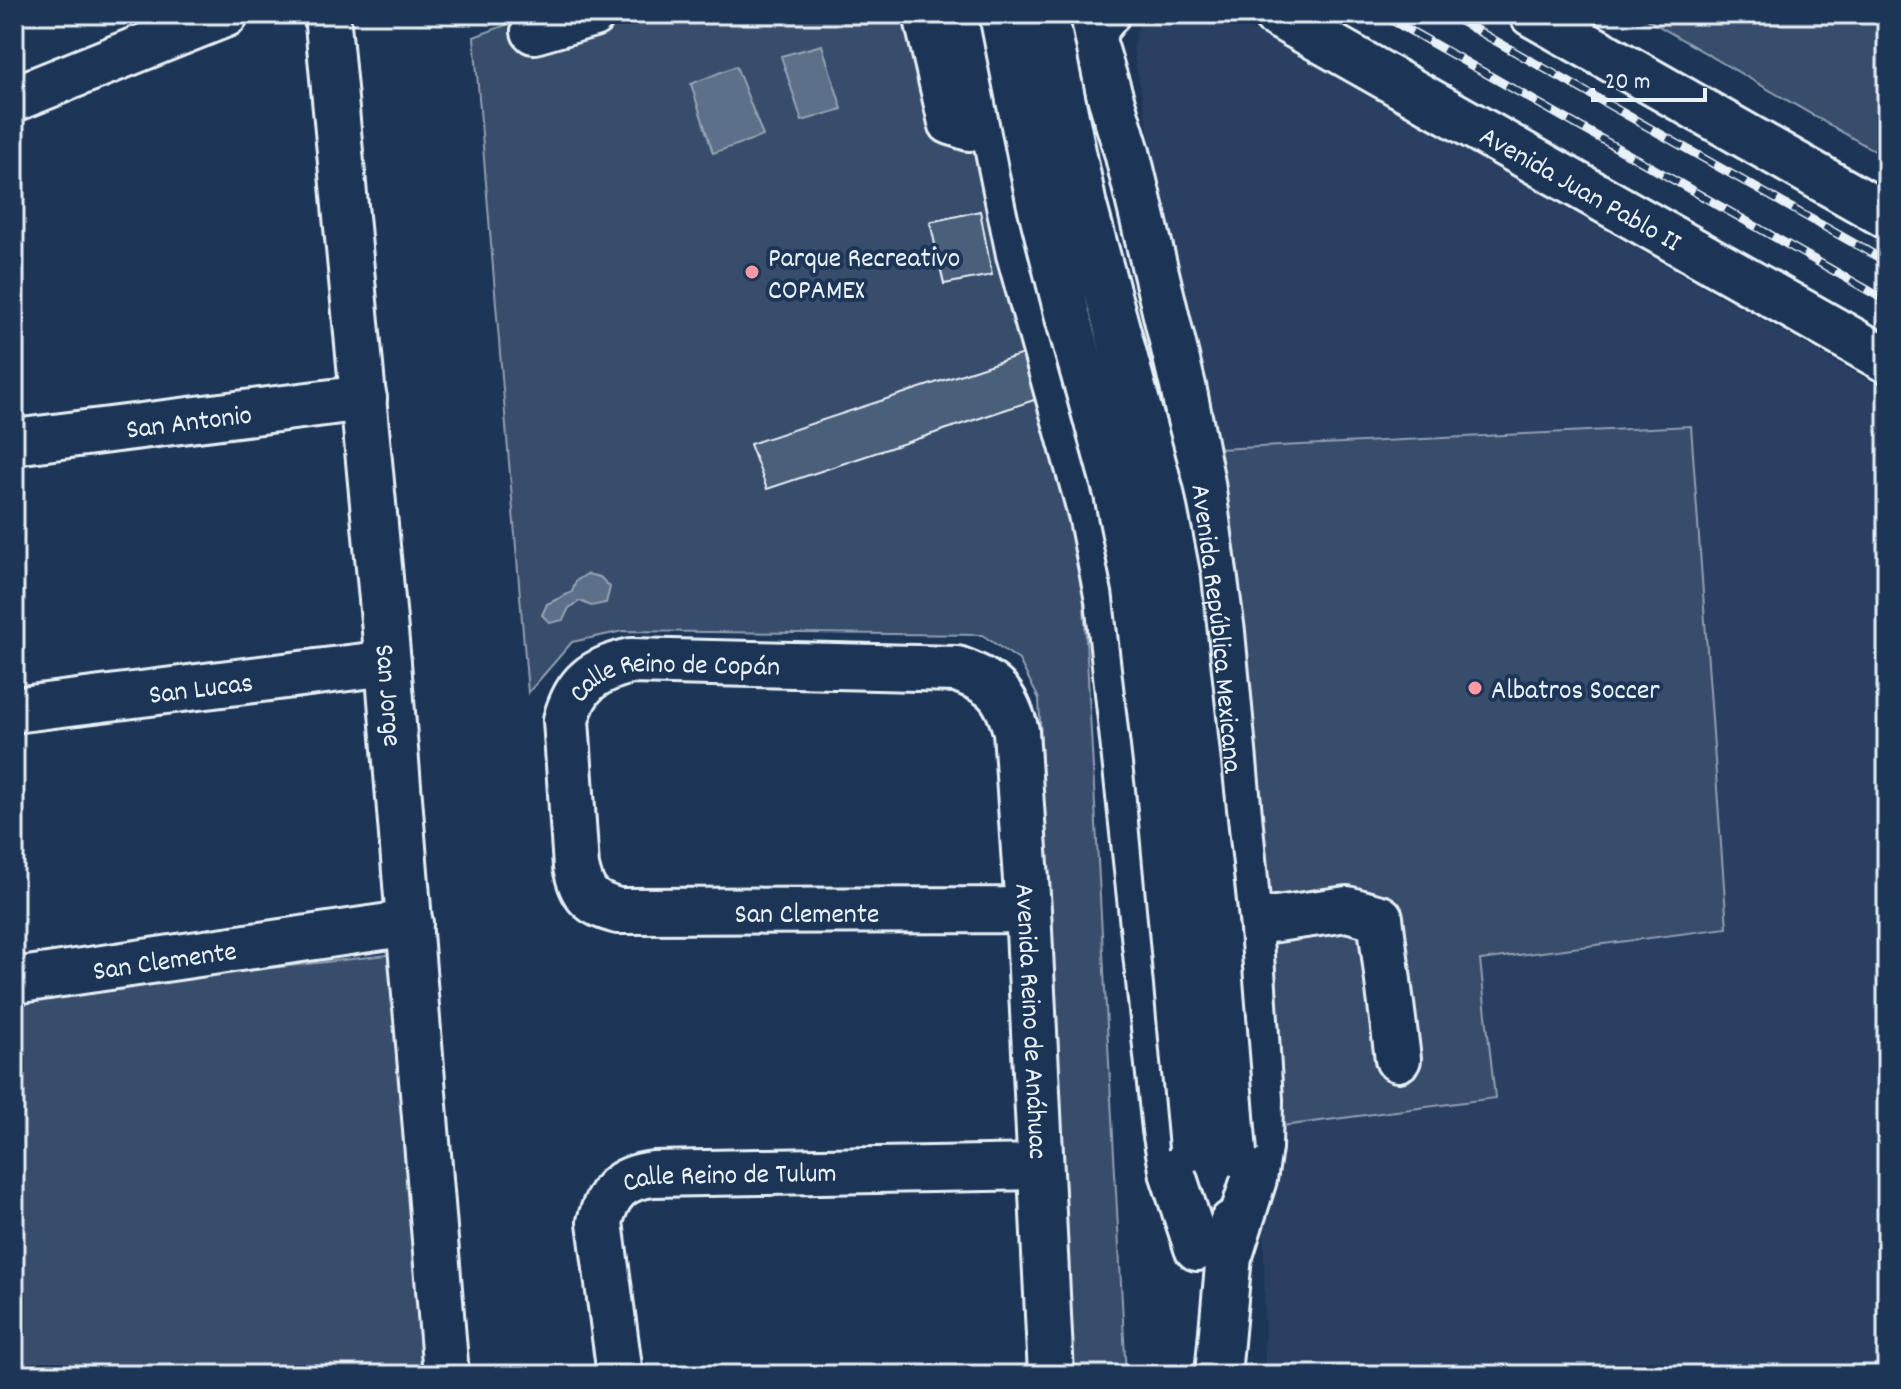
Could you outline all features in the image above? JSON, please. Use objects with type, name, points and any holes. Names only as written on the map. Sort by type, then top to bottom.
[{"type":"street","points":[[14,99],[226,14]]},
{"type":"street","name":"San Jorge","points":[[327,14],[388,663],[446,1375]]},
{"type":"street","points":[[534,31],[593,14]]},
{"type":"street","points":[[926,14],[947,112],[951,122],[969,128],[988,107],[1002,77],[1030,63],[1058,58],[1096,32]]},
{"type":"street","name":"Avenida República Mexicana","points":[[970,14],[1019,254],[1087,500],[1108,600],[1165,1130],[1173,1175],[1214,1250]]},
{"type":"street","name":"Avenida República Mexicana","points":[[1002,14],[1039,201],[1117,494],[1136,589],[1159,788],[1192,1148],[1214,1250],[1218,1367]]},
{"type":"street","name":"Avenida República Mexicana","points":[[1045,14],[1084,206],[1161,492],[1178,579],[1213,900],[1234,1153],[1214,1250]]},
{"type":"street","name":"Avenida Juan Pablo II","points":[[1275,14],[1887,360]]},
{"type":"street","points":[[1532,14],[1887,216]]},
{"type":"street","name":"Avenida República Mexicana","points":[[1096,32],[1164,303],[1202,483],[1222,632],[1249,923],[1260,1100],[1259,1148],[1254,1179],[1214,1250]]},
{"type":"street","name":"San Antonio","points":[[14,442],[364,398]]},
{"type":"street","name":"Calle Reino de Copán","points":[[588,898],[580,885],[576,867],[566,720],[571,701],[582,684],[596,673],[631,661],[957,669],[984,679]]},
{"type":"street","name":"San Lucas","points":[[14,710],[388,663]]},
{"type":"street","name":"Avenida Reino de Anáhuac","points":[[984,679],[998,690],[1009,707],[1016,731],[1051,1375]]},
{"type":"street","name":"San Clemente","points":[[588,898],[600,906],[618,911],[1028,910]]},
{"type":"street","points":[[1249,923],[1347,909],[1380,918],[1398,1059]]},
{"type":"street","name":"San Clemente","points":[[14,981],[410,923]]},
{"type":"street","name":"Calle Reino de Tulum","points":[[620,1375],[600,1222],[605,1204],[615,1189],[633,1177],[669,1173],[1040,1167]]},
{"type":"shaded area","name":"Parque Recreativo COPAMEX","points":[[535,14],[949,14],[1071,530],[1080,530],[1126,1375],[1071,1375],[1039,699],[1019,660],[982,635],[623,631],[572,642],[528,693],[474,37]]},
{"type":"shaded area","points":[[1141,14],[1225,14],[1887,391],[1887,1375],[1265,1375],[1263,1080],[1194,369],[1133,50]]},
{"type":"shaded area","points":[[1638,14],[1887,14],[1887,158]]},
{"type":"shaded area","points":[[822,45],[842,109],[802,121],[781,56]]},
{"type":"shaded area","points":[[736,66],[763,136],[713,153],[691,84]]},
{"type":"shaded area","name":"Albatros Soccer","points":[[1691,426],[1727,928],[1480,960],[1495,1098],[1282,1126],[1218,449]]},
{"type":"shaded area","points":[[587,574],[600,577],[610,587],[606,603],[591,606],[580,601],[569,608],[563,620],[550,623],[542,615],[547,604],[572,592],[576,581]]},
{"type":"shaded area","points":[[396,954],[435,1375],[14,1375],[14,997]]},
{"type":"building","points":[[980,211],[992,275],[944,284],[930,222]]},
{"type":"building","points":[[1029,352],[1040,398],[767,489],[750,444]]},
{"type":"railway","points":[[1381,14],[1887,301]]},
{"type":"railway","points":[[1448,14],[1887,262]]},
{"type":"place","name":"Parque Recreativo COPAMEX","points":[[752,272]]},
{"type":"place","name":"Albatros Soccer","points":[[1475,688]]}]
